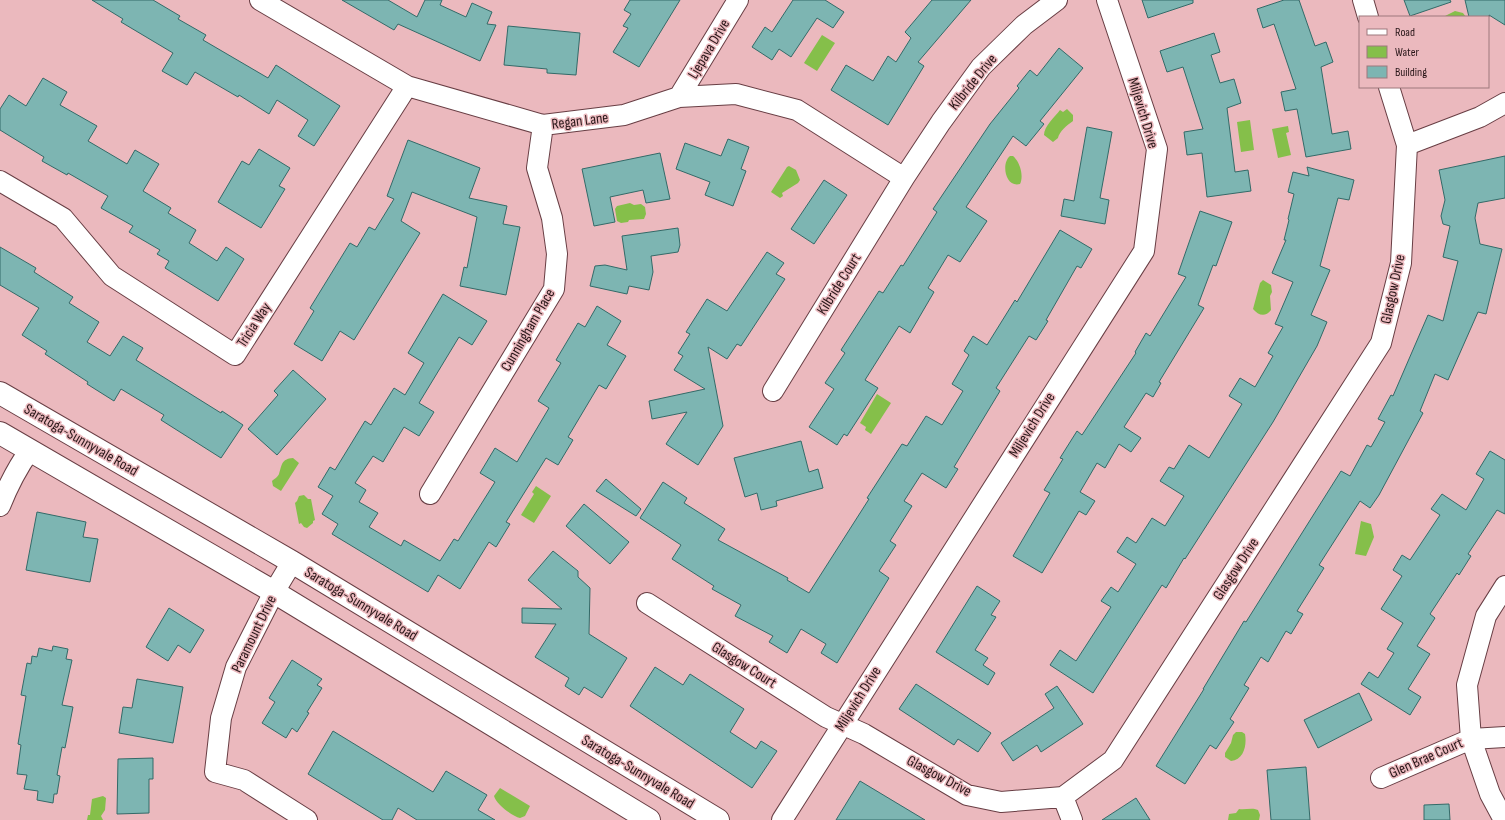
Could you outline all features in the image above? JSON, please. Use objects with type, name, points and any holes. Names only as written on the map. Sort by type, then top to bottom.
[{"type":"main road","name":"Saratoga-Sunnyvale Road","points":[[0,393],[292,562],[718,820]]},
{"type":"main road","points":[[0,433],[274,592],[649,820]]},
{"type":"street","name":"Regan Lane","points":[[260,0],[407,86],[543,125],[624,115],[680,97],[736,94],[797,110],[904,178]]},
{"type":"street","name":"Ljepava Drive","points":[[680,97],[738,0]]},
{"type":"street","name":"Kilbride Drive","points":[[904,178],[941,122],[981,67],[1024,25],[1057,0]]},
{"type":"street","name":"Miljevich Drive","points":[[782,820],[1144,251],[1156,149],[1107,0]]},
{"type":"street","points":[[1362,0],[1368,16]]},
{"type":"street","name":"Tricia Way","points":[[0,180],[63,218],[112,276],[235,355],[407,86]]},
{"type":"street","name":"Glasgow Drive","points":[[842,725],[864,734],[967,795],[1001,802],[1063,797],[1113,760],[1381,343],[1401,263],[1407,145],[1389,88]]},
{"type":"street","points":[[1407,145],[1480,117],[1505,103]]},
{"type":"street","name":"Cunningham Place","points":[[430,494],[554,290],[557,254],[553,226],[537,168],[543,125]]},
{"type":"street","name":"Kilbride Court","points":[[773,391],[904,178]]},
{"type":"street","points":[[0,506],[6,489],[17,468],[30,450]]},
{"type":"street","name":"Paramount Drive","points":[[292,562],[274,592],[236,667],[221,718],[216,772],[244,780],[307,820]]},
{"type":"street","points":[[1504,820],[1490,794],[1471,739],[1467,685],[1486,616],[1505,586]]},
{"type":"street","name":"Glasgow Court","points":[[647,603],[826,717],[842,725]]},
{"type":"street","points":[[1471,739],[1505,737]]},
{"type":"street","name":"Glen Brae Court","points":[[1381,778],[1471,739]]},
{"type":"street","points":[[1063,797],[1072,820]]},
{"type":"water","points":[[1455,11],[1463,13],[1465,16],[1445,16]]},
{"type":"water","points":[[822,35],[835,43],[817,71],[804,63]]},
{"type":"water","points":[[1067,109],[1073,115],[1073,121],[1068,124],[1060,133],[1058,138],[1053,142],[1044,135],[1044,132],[1060,110],[1063,112]]},
{"type":"water","points":[[1250,120],[1254,150],[1241,152],[1237,122]]},
{"type":"water","points":[[1288,126],[1289,132],[1286,133],[1291,155],[1278,158],[1272,129]]},
{"type":"water","points":[[1010,156],[1013,156],[1019,165],[1022,177],[1020,184],[1011,182],[1006,174],[1005,169],[1007,159]]},
{"type":"water","points":[[789,166],[796,170],[800,180],[798,183],[782,193],[783,196],[780,198],[771,192]]},
{"type":"water","points":[[630,203],[634,205],[641,204],[645,207],[646,214],[644,219],[629,220],[628,222],[621,223],[617,221],[615,209],[617,206]]},
{"type":"water","points":[[1263,280],[1271,285],[1272,292],[1270,296],[1271,310],[1262,315],[1253,309],[1260,283]]},
{"type":"water","points":[[877,394],[891,403],[871,434],[865,430],[866,427],[860,423]]},
{"type":"water","points":[[293,458],[299,463],[281,491],[273,486],[272,481],[277,477],[284,461]]},
{"type":"water","points":[[536,486],[551,496],[534,523],[521,515],[534,494],[532,492]]},
{"type":"water","points":[[304,495],[308,499],[311,499],[315,520],[307,528],[301,523],[299,524],[295,503],[299,496]]},
{"type":"water","points":[[1361,521],[1371,524],[1374,537],[1366,556],[1355,554]]},
{"type":"water","points":[[1236,732],[1242,732],[1245,734],[1245,747],[1239,758],[1231,761],[1225,757],[1225,753],[1231,743],[1233,735]]},
{"type":"water","points":[[500,788],[530,806],[525,816],[520,818],[517,817],[498,803],[494,796]]},
{"type":"water","points":[[103,796],[106,798],[105,810],[101,816],[103,820],[87,820],[88,815],[90,815],[92,799]]},
{"type":"water","points":[[1239,809],[1258,810],[1260,815],[1259,820],[1228,820],[1229,814],[1236,813]]},
{"type":"building","points":[[92,0],[153,0],[180,16],[178,19],[206,35],[203,40],[268,78],[276,65],[340,106],[314,146],[298,136],[308,120],[277,100],[269,114],[239,95],[238,97],[195,72],[187,85],[162,71],[173,53],[121,22],[123,19]]},
{"type":"building","points":[[342,0],[388,0],[417,17],[425,0],[442,0],[440,5],[466,17],[472,3],[492,12],[487,24],[496,25],[480,61],[398,24],[394,30]]},
{"type":"building","points":[[630,0],[680,0],[639,67],[613,52],[628,28],[623,26],[631,14],[624,10]]},
{"type":"building","points":[[793,0],[825,0],[844,12],[833,28],[817,18],[791,57],[779,49],[772,60],[752,47],[765,27],[772,32]]},
{"type":"building","points":[[932,0],[971,0],[918,62],[924,66],[888,125],[831,90],[846,65],[873,81],[888,56],[896,62],[911,38],[905,32]]},
{"type":"building","points":[[1142,0],[1193,0],[1193,3],[1148,18]]},
{"type":"building","points":[[1284,0],[1299,0],[1315,46],[1326,42],[1333,62],[1321,67],[1332,134],[1348,131],[1351,149],[1306,157],[1297,109],[1285,111],[1281,92],[1296,89],[1274,24],[1263,28],[1257,9]]},
{"type":"building","points":[[1404,0],[1450,0],[1451,2],[1410,16]]},
{"type":"building","points":[[1465,0],[1505,0],[1505,25],[1489,15],[1469,16]]},
{"type":"building","points":[[508,26],[580,33],[576,75],[547,73],[547,69],[504,65]]},
{"type":"building","points":[[1214,33],[1220,52],[1211,55],[1220,83],[1234,79],[1241,103],[1227,108],[1235,172],[1248,170],[1251,191],[1207,197],[1202,153],[1187,155],[1184,132],[1203,129],[1183,67],[1167,72],[1160,51]]},
{"type":"building","points":[[1059,48],[1083,68],[1040,121],[1044,124],[1026,146],[1013,136],[966,207],[987,221],[960,262],[948,255],[928,288],[934,292],[910,333],[899,326],[865,380],[878,388],[847,436],[844,434],[837,445],[809,427],[834,389],[825,383],[845,353],[841,350],[879,291],[883,293],[901,265],[903,266],[937,212],[933,209],[990,124],[1019,88],[1017,86],[1030,70],[1037,76]]},
{"type":"building","points":[[43,78],[67,92],[60,105],[97,126],[88,141],[127,164],[135,150],[159,164],[143,191],[171,208],[168,213],[196,230],[189,243],[217,261],[226,247],[244,259],[218,301],[165,268],[169,261],[157,254],[160,250],[129,232],[133,226],[101,208],[108,196],[68,173],[67,175],[42,161],[44,157],[0,130],[0,109],[9,95],[26,106]]},
{"type":"building","points":[[1087,127],[1112,132],[1100,198],[1109,200],[1105,224],[1061,216],[1064,199],[1074,201]]},
{"type":"building","points":[[728,139],[749,147],[741,169],[746,171],[733,206],[705,195],[710,182],[676,169],[685,143],[721,156]]},
{"type":"building","points":[[408,140],[480,168],[469,198],[507,206],[503,224],[520,227],[506,295],[460,286],[464,267],[467,268],[477,217],[412,192],[401,221],[420,233],[354,340],[340,331],[322,361],[294,344],[314,311],[310,308],[350,243],[357,247],[369,227],[375,230],[394,199],[387,196]]},
{"type":"building","points":[[259,149],[290,168],[279,186],[285,189],[261,228],[218,202],[242,161],[249,165]]},
{"type":"building","points":[[660,153],[670,199],[646,203],[643,190],[610,197],[615,222],[594,226],[582,169]]},
{"type":"building","points":[[1505,156],[1505,198],[1478,203],[1475,218],[1480,244],[1502,249],[1486,314],[1478,312],[1448,380],[1435,374],[1420,411],[1423,413],[1379,495],[1370,508],[1360,501],[1319,565],[1324,568],[1297,611],[1303,614],[1291,634],[1286,631],[1268,662],[1261,657],[1244,685],[1249,688],[1230,719],[1234,722],[1216,749],[1210,745],[1185,784],[1156,766],[1244,621],[1246,622],[1341,471],[1350,476],[1367,445],[1371,447],[1385,422],[1378,419],[1391,395],[1393,396],[1428,315],[1443,321],[1458,261],[1443,257],[1450,226],[1443,224],[1441,216],[1445,200],[1439,170]]},
{"type":"building","points":[[1307,167],[1354,180],[1349,200],[1338,198],[1320,266],[1330,270],[1311,315],[1327,322],[1317,346],[1273,422],[1166,588],[1162,585],[1093,693],[1050,665],[1060,650],[1076,661],[1111,607],[1101,601],[1111,587],[1118,592],[1136,564],[1117,552],[1127,537],[1136,543],[1152,518],[1165,526],[1184,496],[1160,481],[1169,467],[1174,469],[1189,445],[1209,458],[1242,404],[1229,396],[1240,378],[1255,387],[1273,356],[1268,353],[1283,327],[1275,324],[1293,282],[1272,273],[1286,240],[1284,240],[1294,194],[1288,192],[1293,172],[1309,176]]},
{"type":"building","points":[[824,180],[847,195],[814,244],[791,229]]},
{"type":"building","points":[[1200,211],[1232,222],[1216,266],[1213,265],[1198,305],[1204,308],[1159,382],[1161,383],[1153,397],[1146,393],[1124,427],[1141,438],[1131,452],[1119,444],[1105,468],[1097,463],[1080,492],[1095,501],[1086,515],[1079,511],[1042,573],[1013,556],[1050,493],[1044,490],[1063,459],[1060,458],[1077,431],[1082,435],[1136,353],[1135,352],[1146,333],[1150,336],[1186,277],[1178,274]]},
{"type":"building","points":[[678,228],[680,245],[678,252],[651,256],[653,272],[649,290],[629,286],[627,294],[590,286],[595,266],[605,265],[627,270],[622,236]]},
{"type":"building","points":[[1060,230],[1092,249],[1081,268],[1077,266],[1046,320],[1048,321],[1036,340],[1029,336],[996,388],[1000,391],[954,467],[958,469],[946,488],[922,473],[904,501],[912,506],[890,541],[896,545],[879,571],[889,578],[837,663],[821,653],[826,644],[801,629],[787,653],[769,642],[773,636],[735,616],[741,605],[712,589],[714,586],[672,559],[681,545],[640,518],[663,482],[687,498],[684,503],[725,529],[718,540],[788,578],[787,580],[809,593],[902,444],[907,446],[926,416],[942,425],[963,391],[952,384],[969,355],[964,351],[973,336],[987,345],[1015,300],[1017,302]]},
{"type":"building","points":[[0,247],[36,268],[34,272],[73,297],[69,303],[99,322],[87,342],[110,356],[123,336],[143,348],[136,360],[243,425],[221,458],[161,420],[164,415],[121,389],[114,401],[45,354],[47,351],[22,335],[39,308],[0,285]]},
{"type":"building","points":[[767,252],[784,263],[776,274],[785,279],[741,346],[737,344],[727,359],[708,347],[723,426],[698,465],[666,444],[687,412],[652,419],[649,401],[705,389],[674,370],[683,356],[678,353],[690,334],[686,332],[707,299],[727,311]]},
{"type":"building","points":[[443,294],[487,321],[472,345],[459,337],[419,403],[434,412],[419,436],[404,427],[383,462],[373,456],[355,483],[366,490],[359,502],[378,513],[369,527],[401,546],[404,540],[440,561],[454,539],[458,541],[495,482],[480,473],[495,448],[517,462],[549,408],[538,401],[561,363],[556,360],[578,323],[585,327],[597,306],[621,321],[607,345],[626,356],[606,389],[599,385],[568,437],[573,440],[558,465],[546,458],[506,522],[510,524],[496,547],[489,542],[460,589],[438,575],[428,592],[332,534],[338,524],[322,514],[333,496],[318,487],[330,467],[335,470],[365,421],[371,425],[394,388],[405,395],[424,363],[408,353]]},
{"type":"building","points":[[293,370],[326,399],[277,455],[248,429],[278,395],[274,391]]},
{"type":"building","points":[[801,441],[809,472],[818,469],[823,488],[776,501],[777,506],[761,510],[757,493],[745,497],[734,458]]},
{"type":"building","points":[[1490,451],[1505,460],[1505,514],[1497,510],[1468,554],[1471,556],[1459,575],[1457,573],[1430,614],[1435,618],[1417,646],[1430,654],[1408,689],[1421,697],[1410,715],[1361,684],[1369,672],[1378,678],[1394,653],[1387,649],[1403,623],[1381,609],[1402,576],[1393,570],[1402,555],[1410,560],[1440,515],[1431,509],[1442,494],[1466,510],[1484,479],[1476,474]]},
{"type":"building","points":[[606,479],[641,509],[636,516],[596,491]]},
{"type":"building","points":[[584,504],[629,542],[610,564],[566,526]]},
{"type":"building","points":[[37,512],[86,522],[83,537],[98,539],[90,582],[26,570]]},
{"type":"building","points":[[553,551],[578,571],[578,577],[590,588],[589,634],[627,658],[602,698],[584,687],[579,695],[565,686],[569,678],[535,657],[556,624],[522,623],[522,608],[562,609],[528,580]]},
{"type":"building","points":[[977,586],[1000,601],[991,615],[996,617],[975,650],[988,658],[983,665],[995,673],[988,685],[936,652]]},
{"type":"building","points":[[169,608],[204,630],[190,653],[178,645],[168,661],[146,647]]},
{"type":"building","points":[[53,646],[68,649],[66,659],[72,660],[62,705],[73,707],[65,748],[62,747],[57,775],[60,776],[57,794],[54,794],[53,803],[37,800],[38,791],[24,789],[27,775],[17,774],[21,745],[18,744],[26,696],[21,695],[27,663],[31,664],[32,656],[37,657],[39,648],[52,651]]},
{"type":"building","points":[[292,660],[322,679],[317,685],[322,688],[297,732],[292,728],[286,738],[262,723],[275,702],[269,698]]},
{"type":"building","points":[[655,667],[683,685],[690,674],[744,709],[730,732],[756,749],[761,741],[777,751],[752,788],[630,706]]},
{"type":"building","points":[[137,679],[183,687],[173,743],[119,733],[123,707],[132,708]]},
{"type":"building","points":[[916,684],[991,733],[978,752],[958,739],[954,745],[899,709]]},
{"type":"building","points":[[1057,686],[1083,724],[1041,752],[1037,745],[1013,761],[1001,743],[1054,708],[1045,694]]},
{"type":"building","points":[[1359,693],[1372,720],[1318,748],[1304,720]]},
{"type":"building","points":[[333,731],[433,792],[446,771],[487,795],[478,810],[495,820],[417,820],[398,808],[392,820],[383,820],[308,774]]},
{"type":"building","points":[[153,758],[153,779],[149,779],[149,813],[117,814],[118,759]]},
{"type":"building","points":[[1306,767],[1310,820],[1271,820],[1267,770]]},
{"type":"building","points":[[860,781],[925,820],[836,820]]},
{"type":"building","points":[[1136,798],[1150,820],[1102,820]]},
{"type":"building","points":[[1449,804],[1450,820],[1424,820],[1424,805]]}]
